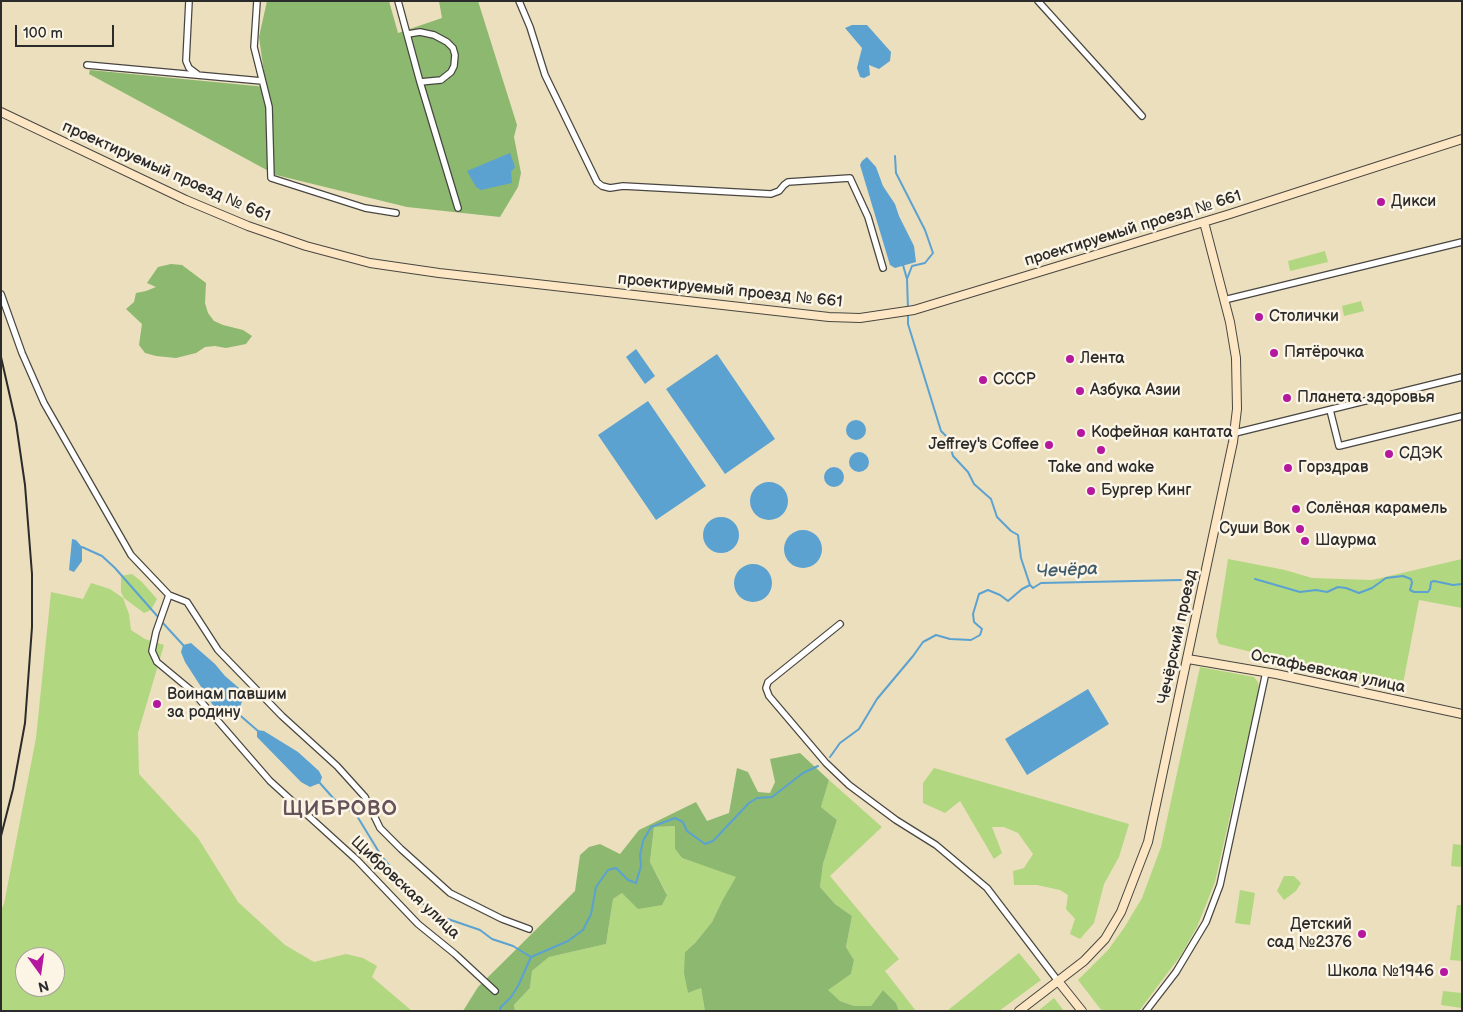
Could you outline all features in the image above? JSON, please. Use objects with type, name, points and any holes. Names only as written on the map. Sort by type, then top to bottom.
[{"type":"main road","name":"проектируемый проезд № 661","points":[[1,112],[186,200],[248,226],[306,246],[370,263],[440,273],[801,315],[860,318],[914,310],[1204,222],[1462,140]]},
{"type":"main road","name":"Чечёрский проезд","points":[[1019,1011],[1084,961],[1100,944],[1121,912],[1148,842],[1235,433],[1237,402],[1236,358],[1224,300],[1204,222]]},
{"type":"main road","name":"Остафьевская улица","points":[[1188,659],[1266,672],[1462,714]]},
{"type":"main road","points":[[1058,981],[1082,1011]]},
{"type":"street","points":[[189,1],[186,61],[189,68],[197,74]]},
{"type":"street","points":[[257,1],[254,47],[269,107],[271,178],[365,208],[396,213]]},
{"type":"street","points":[[398,1],[458,208]]},
{"type":"street","points":[[519,1],[530,27],[545,75],[597,182],[602,186],[610,188],[623,186],[770,194],[779,191],[788,182],[850,178],[868,218],[883,268]]},
{"type":"street","points":[[1038,1],[1142,116]]},
{"type":"street","points":[[408,34],[420,32],[434,34],[447,42],[453,48],[455,55],[454,66],[451,72],[441,80],[420,82]]},
{"type":"street","points":[[87,65],[262,81]]},
{"type":"street","points":[[1224,300],[1462,242]]},
{"type":"street","points":[[1,294],[22,353],[44,403],[60,434],[131,555],[169,595],[187,602],[218,650],[282,716],[337,766],[365,797],[380,828],[402,849],[450,893],[502,919],[529,929]]},
{"type":"street","points":[[1235,433],[1462,377]]},
{"type":"street","points":[[1330,410],[1339,446],[1462,416]]},
{"type":"street","name":"Щибровская улица","points":[[169,595],[156,632],[152,651],[157,662],[192,691],[270,782],[357,860],[418,924],[455,954],[495,991]]},
{"type":"street","points":[[840,624],[768,682],[766,688],[769,696],[826,763],[856,791],[936,846],[987,888],[1058,981]]},
{"type":"street","points":[[1146,1011],[1176,972],[1206,922],[1220,886],[1266,672]]},
{"type":"green space","points":[[267,1],[389,1],[398,33],[442,18],[439,1],[478,1],[517,125],[514,137],[521,173],[518,187],[500,217],[407,207],[276,175],[89,74],[90,70],[266,87],[259,37]]},
{"type":"green space","points":[[1325,251],[1328,262],[1290,271],[1288,261]]},
{"type":"green space","points":[[171,264],[182,265],[206,283],[205,303],[208,313],[214,321],[243,330],[252,336],[246,344],[226,348],[205,347],[196,353],[176,358],[145,353],[139,345],[142,324],[126,309],[134,302],[136,293],[156,287],[147,283],[158,267]]},
{"type":"green space","points":[[1361,301],[1364,311],[1344,316],[1342,306]]},
{"type":"green space","points":[[1228,559],[1285,570],[1312,578],[1372,580],[1462,559],[1462,608],[1419,600],[1402,689],[1219,644],[1216,636]]},
{"type":"green space","points":[[132,574],[157,599],[151,610],[144,613],[124,598],[121,592],[121,576]]},
{"type":"green space","points":[[91,583],[110,589],[123,598],[129,614],[131,630],[145,639],[164,645],[138,733],[139,774],[198,838],[238,902],[285,945],[314,962],[346,954],[363,958],[377,966],[372,977],[412,1011],[1,1011],[1,910],[4,904],[36,738],[51,592],[83,599]]},
{"type":"green space","points":[[1200,667],[1254,677],[1258,682],[1259,688],[1215,882],[1197,927],[1181,955],[1139,1011],[1102,1011],[1078,980],[1108,950],[1142,898],[1161,847]]},
{"type":"green space","points":[[800,753],[829,780],[821,807],[837,820],[823,864],[820,887],[835,904],[852,916],[846,947],[854,960],[851,974],[828,990],[840,1001],[854,1006],[871,1006],[883,990],[896,1003],[899,1011],[705,1011],[701,988],[688,993],[684,973],[685,952],[712,922],[736,877],[682,858],[675,849],[675,826],[654,827],[650,862],[667,895],[662,905],[638,909],[622,893],[613,899],[606,944],[549,957],[532,971],[530,988],[514,1005],[515,1011],[463,1011],[478,987],[575,891],[580,855],[589,847],[600,844],[620,854],[639,830],[696,802],[707,821],[729,813],[737,768],[748,772],[758,792],[770,793],[775,782],[770,759]]},
{"type":"green space","points":[[934,768],[1129,824],[1119,857],[1104,884],[1094,923],[1080,939],[1070,934],[1075,919],[1066,909],[1068,895],[1060,890],[1037,885],[1014,885],[1013,871],[1024,868],[1033,854],[1018,833],[1004,827],[992,827],[1002,853],[994,859],[960,801],[945,813],[923,803],[923,783]]},
{"type":"green space","points":[[829,780],[882,827],[830,876],[899,959],[885,971],[916,1011],[899,1011],[896,1003],[883,990],[871,1006],[854,1006],[840,1001],[827,990],[851,974],[854,960],[846,947],[852,916],[835,904],[820,887],[823,864],[837,820],[821,807]]},
{"type":"green space","points":[[675,826],[675,849],[682,858],[737,877],[712,922],[685,952],[688,993],[701,988],[705,1011],[515,1011],[514,1005],[530,988],[532,971],[549,957],[606,944],[613,899],[622,893],[667,894],[650,862],[654,827]]},
{"type":"green space","points":[[1453,844],[1462,845],[1462,867],[1451,866]]},
{"type":"green space","points":[[1284,876],[1294,876],[1301,883],[1296,891],[1284,900],[1277,891]]},
{"type":"green space","points":[[1240,890],[1255,893],[1250,925],[1235,923]]},
{"type":"green space","points":[[1457,905],[1462,905],[1462,961],[1450,960]]},
{"type":"green space","points":[[1019,953],[1041,980],[999,1011],[947,1011]]},
{"type":"green space","points":[[1443,991],[1462,993],[1462,1008],[1441,1005]]},
{"type":"green space","points":[[1054,998],[1064,1011],[1038,1011]]},
{"type":"water","points":[[852,25],[867,25],[891,52],[890,61],[879,69],[869,65],[870,75],[864,78],[860,77],[857,68],[862,48],[845,28]]},
{"type":"water","points":[[510,153],[515,167],[511,172],[512,183],[481,190],[476,187],[467,171]]},
{"type":"water","points":[[867,157],[876,167],[883,186],[895,204],[914,246],[916,262],[895,268],[890,265],[860,165]]},
{"type":"water","points":[[636,349],[655,376],[645,384],[626,357]]},
{"type":"water","points":[[717,354],[775,439],[725,474],[666,389]]},
{"type":"water","points":[[648,401],[706,486],[656,520],[598,435]]},
{"type":"water","points":[[852,420],[860,420],[866,426],[866,434],[860,440],[852,440],[846,434],[846,426]]},
{"type":"water","points":[[859,452],[866,455],[869,462],[866,469],[859,472],[852,469],[849,462],[852,455]]},
{"type":"water","points":[[830,467],[838,467],[844,473],[844,481],[838,487],[830,487],[824,481],[824,473]]},
{"type":"water","points":[[769,482],[783,487],[788,501],[783,515],[769,520],[755,515],[750,501],[755,487]]},
{"type":"water","points":[[721,517],[728,518],[734,522],[738,528],[738,542],[734,548],[728,552],[721,553],[714,552],[708,548],[704,542],[703,535],[704,528],[708,522],[714,518]]},
{"type":"water","points":[[803,530],[817,535],[822,549],[817,563],[803,568],[789,563],[784,549],[789,535]]},
{"type":"water","points":[[72,539],[76,540],[82,547],[82,561],[74,572],[69,570]]},
{"type":"water","points":[[753,564],[760,565],[766,570],[771,576],[771,590],[766,596],[760,601],[753,602],[746,601],[740,596],[735,590],[734,583],[735,576],[740,570],[746,565]]},
{"type":"water","points":[[191,643],[239,688],[243,699],[240,707],[235,712],[216,710],[185,662],[181,652],[183,645]]},
{"type":"water","points":[[1088,689],[1109,724],[1027,775],[1005,739]]},
{"type":"water","points":[[257,730],[264,731],[298,752],[319,771],[322,777],[320,783],[310,787],[301,782],[257,737]]},
{"type":"waterway","points":[[895,156],[896,173],[925,230],[933,253],[925,263],[912,266],[907,279]]},
{"type":"waterway","points":[[903,265],[907,279],[908,309]]},
{"type":"waterway","points":[[908,314],[908,324],[941,431],[948,438],[953,456],[968,472],[974,484],[991,499],[997,517],[1011,531],[1018,535],[1021,558],[1030,585]]},
{"type":"waterway","points":[[82,547],[102,556],[159,618]]},
{"type":"waterway","name":"Чечёра","points":[[1255,579],[1300,592],[1316,590],[1327,592],[1338,587],[1359,593],[1372,588],[1386,578],[1403,576],[1411,579],[1410,590],[1414,592],[1428,592],[1431,582],[1434,581],[1453,585],[1462,584]]},
{"type":"waterway","name":"Чечёра","points":[[1030,585],[1033,588],[1041,583],[1181,580]]},
{"type":"waterway","name":"Чечёра","points":[[830,757],[840,743],[859,729],[877,699],[923,642],[936,635],[950,639],[971,640],[980,635],[982,629],[974,622],[973,614],[979,594],[988,590],[1008,601],[1030,585]]},
{"type":"waterway","points":[[162,622],[184,646]]},
{"type":"waterway","points":[[235,711],[258,731]]},
{"type":"waterway","name":"Чечёра","points":[[501,1011],[500,1008],[511,997],[518,986],[531,957],[568,941],[583,930],[591,914],[596,887],[608,870],[616,868],[628,880],[636,883],[641,866],[640,855],[643,841],[651,827],[675,818],[683,822],[687,831],[705,844],[713,841],[749,803],[757,798],[772,797],[803,773],[818,766]]},
{"type":"waterway","points":[[319,782],[334,799],[357,816],[382,857],[422,903],[445,918],[480,930],[492,939],[513,946],[531,957]]},
{"type":"railway","points":[[1,357],[16,423],[25,485],[32,574],[32,627],[25,723],[13,789],[1,836]]},
{"type":"place","name":"Дикси","points":[[1381,202]]},
{"type":"place","name":"Столички","points":[[1259,317]]},
{"type":"place","name":"Пятёрочка","points":[[1274,353]]},
{"type":"place","name":"Лента","points":[[1070,359]]},
{"type":"place","name":"СССР","points":[[983,380]]},
{"type":"place","name":"Азбука Азии","points":[[1080,391]]},
{"type":"place","name":"Планета здоровья","points":[[1287,398]]},
{"type":"place","name":"Кофейная кантата","points":[[1081,433]]},
{"type":"place","name":"Jeffrey's Coffee","points":[[1049,445]]},
{"type":"place","name":"Take and wake","points":[[1101,450]]},
{"type":"place","name":"СДЭК","points":[[1389,454]]},
{"type":"place","name":"Горздрав","points":[[1288,468]]},
{"type":"place","name":"Бургер Кинг","points":[[1091,491]]},
{"type":"place","name":"Солёная карамель","points":[[1296,509]]},
{"type":"place","name":"Суши Вок","points":[[1300,529]]},
{"type":"place","name":"Шаурма","points":[[1305,541]]},
{"type":"place","name":"Воинам павшим за родину","points":[[157,704]]},
{"type":"place","name":"Детский сад №2376","points":[[1362,934]]},
{"type":"place","name":"Школа №1946","points":[[1444,972]]},
{"type":"district","name":"ЩИБРОВО","points":[[340,810]]}]
